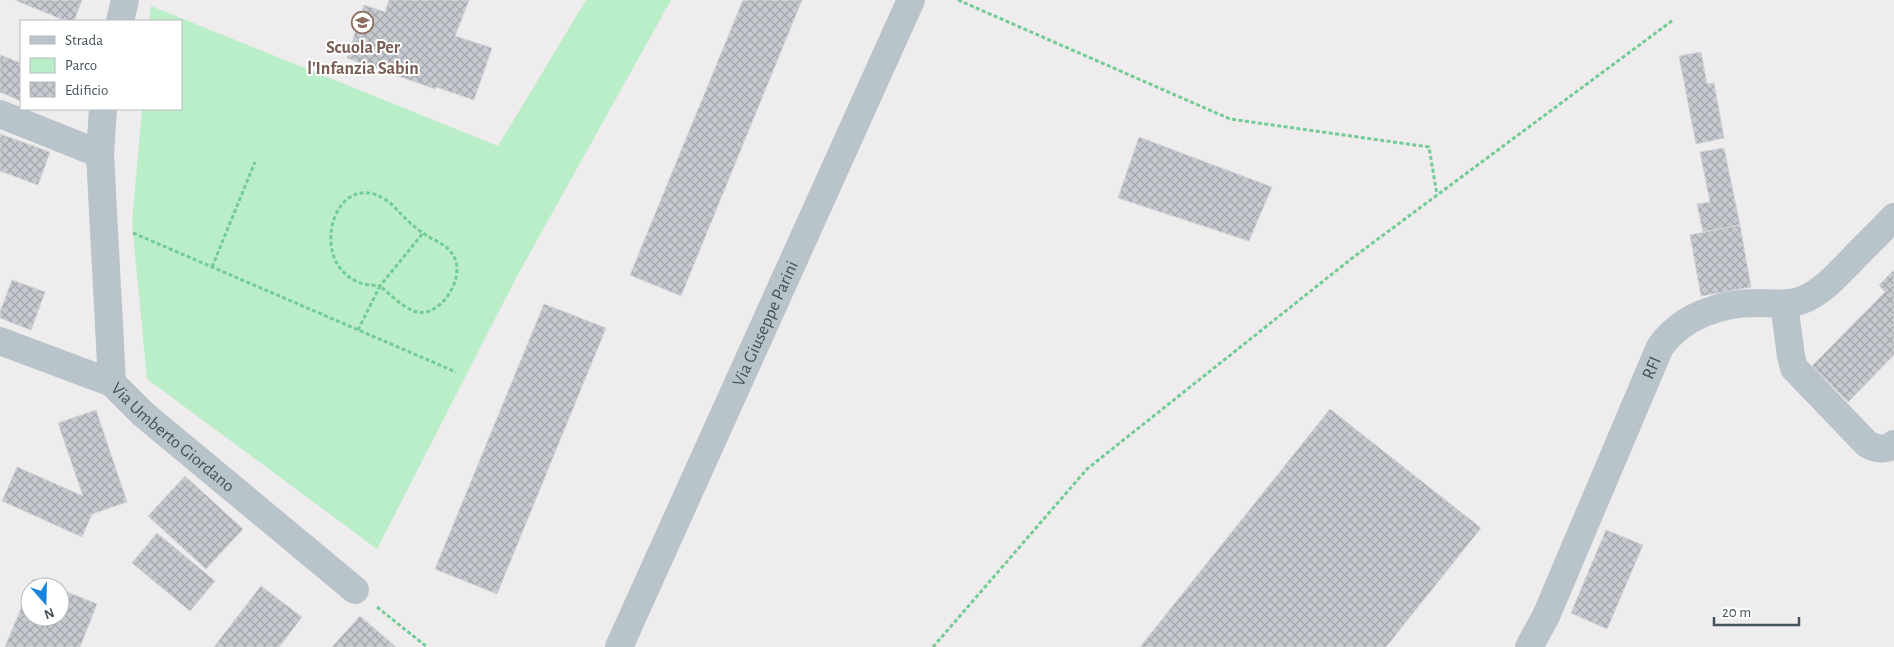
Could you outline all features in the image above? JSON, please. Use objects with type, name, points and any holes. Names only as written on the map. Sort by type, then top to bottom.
[{"type":"street","points":[[120,20],[125,0]]},
{"type":"street","name":"Via Giuseppe Parini","points":[[619,647],[911,0]]},
{"type":"street","name":"Via Umberto Giordano","points":[[103,110],[100,154],[112,383],[143,414],[355,590]]},
{"type":"street","points":[[0,114],[100,154]]},
{"type":"street","name":"RFI","points":[[1529,647],[1546,616],[1660,347],[1668,335],[1685,322],[1708,310],[1746,303],[1784,304],[1807,298],[1824,287],[1894,217]]},
{"type":"street","points":[[1784,304],[1792,362],[1798,373],[1867,444],[1872,447],[1884,448],[1894,444]]},
{"type":"street","points":[[0,341],[112,383]]},
{"type":"path","points":[[958,0],[1230,119],[1429,148],[1437,195]]},
{"type":"path","points":[[933,647],[1086,469],[1351,259],[1673,20]]},
{"type":"path","points":[[212,267],[255,162]]},
{"type":"path","points":[[368,193],[386,199],[423,233],[444,245],[456,259],[456,280],[450,295],[432,310],[418,312],[405,306],[380,286],[358,282],[347,276],[336,262],[330,248],[335,212],[349,197],[368,193]]},
{"type":"path","points":[[125,230],[456,372]]},
{"type":"path","points":[[358,330],[380,286],[423,233]]},
{"type":"path","points":[[355,590],[427,647]]},
{"type":"green space","points":[[586,0],[671,0],[516,278],[377,549],[147,379],[132,223],[142,110],[182,110],[182,20],[149,20],[151,6],[498,146]]},
{"type":"building","points":[[15,0],[82,0],[74,20],[64,20]]},
{"type":"building","points":[[389,0],[469,0],[455,36],[492,48],[474,100],[436,87],[435,89],[347,58],[364,5],[385,12]]},
{"type":"building","points":[[743,0],[802,0],[681,296],[630,275]]},
{"type":"building","points":[[1701,52],[1707,84],[1714,83],[1724,138],[1696,144],[1679,56]]},
{"type":"building","points":[[0,55],[20,63],[20,101],[0,92]]},
{"type":"building","points":[[0,134],[50,152],[38,185],[0,171]]},
{"type":"building","points":[[1139,137],[1272,187],[1249,241],[1118,198]]},
{"type":"building","points":[[1724,148],[1740,225],[1703,232],[1697,204],[1710,202],[1700,152]]},
{"type":"building","points":[[1740,225],[1751,287],[1701,296],[1690,235]]},
{"type":"building","points":[[1894,270],[1894,355],[1848,402],[1812,366],[1885,292],[1879,285]]},
{"type":"building","points":[[12,280],[45,292],[31,330],[0,318],[0,312]]},
{"type":"building","points":[[544,304],[606,328],[497,594],[435,569]]},
{"type":"building","points":[[1330,409],[1481,528],[1386,647],[1140,647]]},
{"type":"building","points":[[96,410],[127,502],[92,514],[82,537],[2,501],[17,467],[83,496],[58,423]]},
{"type":"building","points":[[185,476],[243,529],[206,569],[148,516]]},
{"type":"building","points":[[1606,530],[1643,545],[1607,629],[1571,613]]},
{"type":"building","points":[[157,533],[215,581],[190,611],[132,563]]},
{"type":"building","points":[[261,586],[302,617],[279,647],[214,647]]},
{"type":"building","points":[[70,593],[97,604],[80,647],[5,647],[20,611],[20,627],[70,627]]},
{"type":"building","points":[[360,616],[396,647],[332,647]]},
{"type":"place","name":"Scuola Per l'Infanzia Sabin","points":[[363,22]]}]
